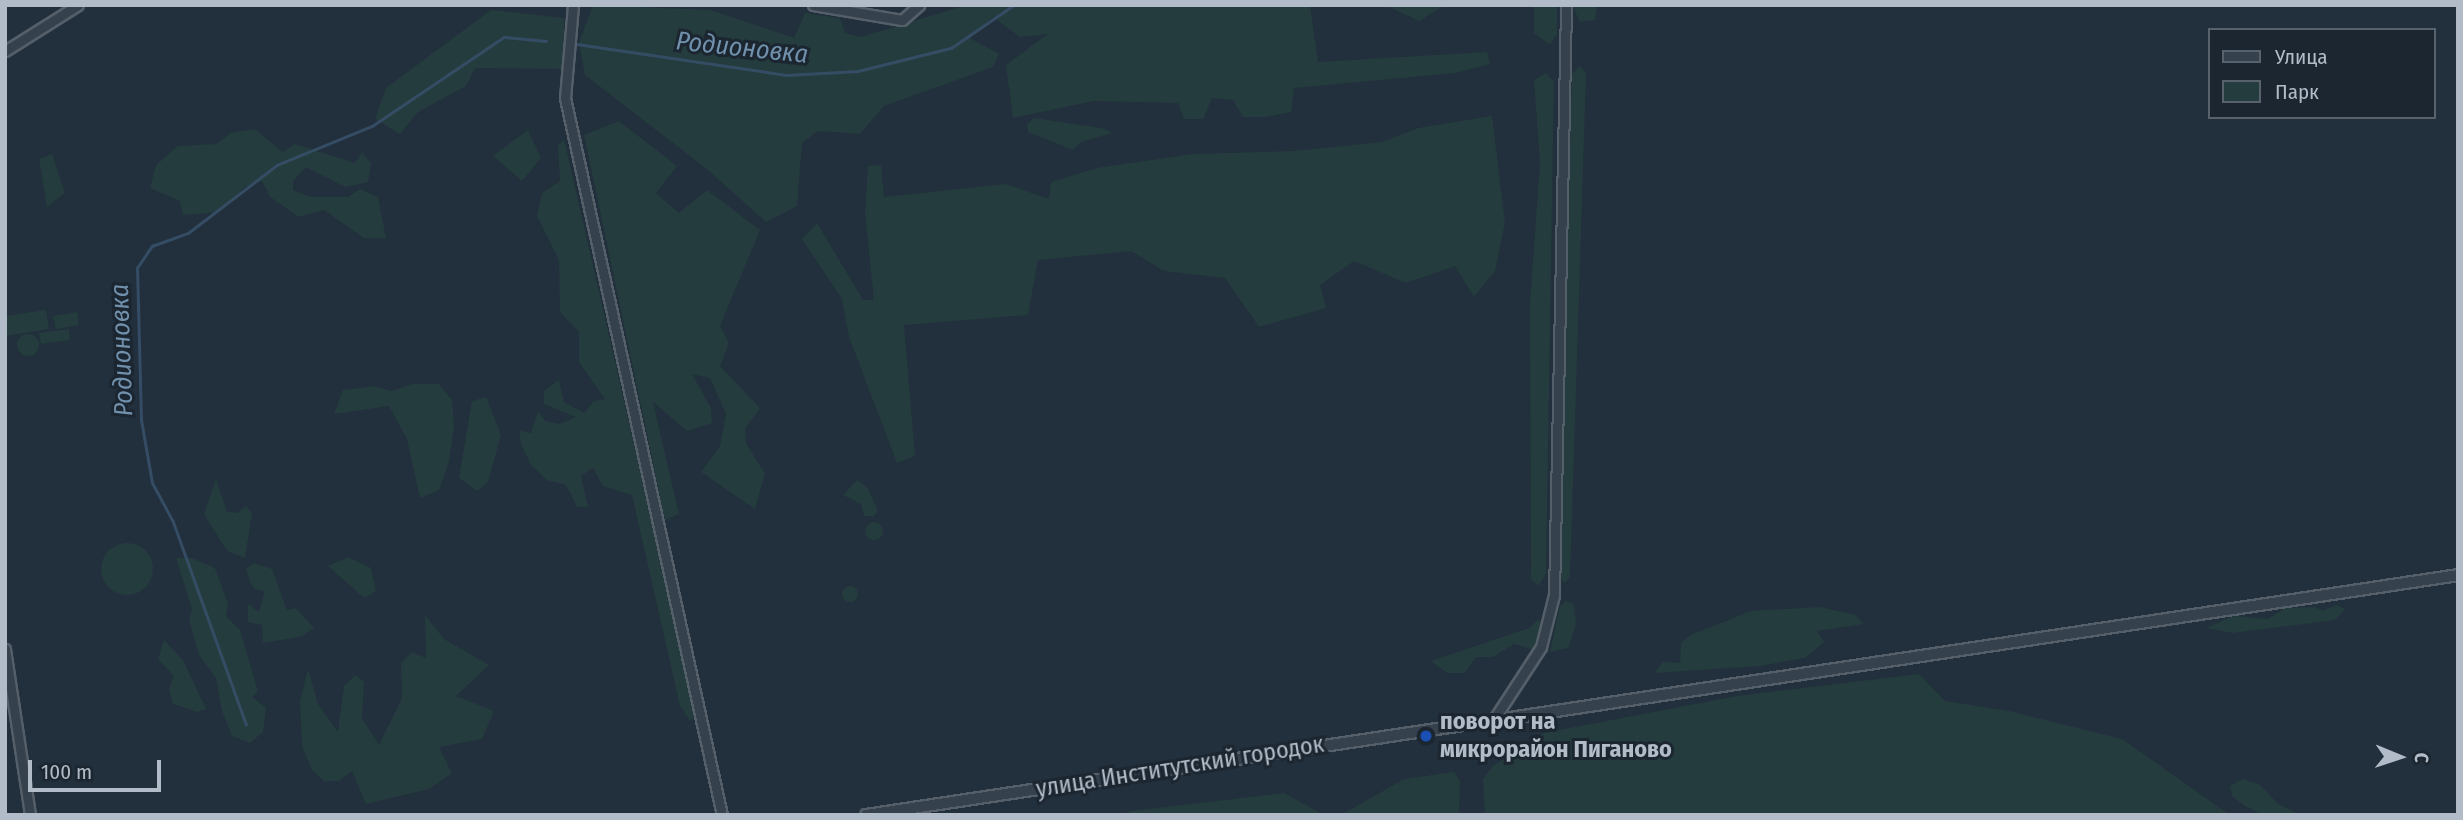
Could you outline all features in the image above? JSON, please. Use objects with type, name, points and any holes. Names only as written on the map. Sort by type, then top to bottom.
[{"type":"street","points":[[5,51],[78,5]]},
{"type":"street","points":[[573,5],[565,97],[723,815]]},
{"type":"street","points":[[813,5],[902,20],[919,5]]},
{"type":"street","points":[[1494,719],[1541,648],[1554,595],[1566,5]]},
{"type":"street","name":"улица Институтский городок","points":[[866,815],[2458,575]]},
{"type":"street","points":[[5,649],[30,815]]},
{"type":"green space","points":[[593,5],[710,10],[794,38],[805,13],[840,18],[845,33],[861,37],[967,5],[1310,5],[1318,62],[1487,52],[1490,64],[1455,73],[1294,88],[1291,112],[1266,117],[1243,117],[1233,100],[1212,98],[1203,119],[1184,119],[1178,103],[1094,101],[1013,118],[1006,65],[1048,34],[1020,37],[993,17],[970,38],[999,54],[993,67],[884,106],[860,134],[818,131],[802,143],[797,206],[766,222],[708,170],[585,75],[579,42]]},
{"type":"green space","points":[[1385,5],[1445,5],[1419,21]]},
{"type":"green space","points":[[1534,5],[1557,5],[1557,34],[1550,45],[1534,33]]},
{"type":"green space","points":[[1572,5],[1597,5],[1595,20],[1580,22]]},
{"type":"green space","points":[[491,10],[564,18],[564,69],[475,68],[466,86],[418,112],[400,134],[375,119],[386,88]]},
{"type":"green space","points":[[1580,66],[1586,74],[1570,578],[1564,583],[1557,572],[1572,74]]},
{"type":"green space","points":[[1546,73],[1554,82],[1546,573],[1539,586],[1531,580],[1530,304],[1540,162],[1534,80]]},
{"type":"green space","points":[[1492,116],[1505,223],[1495,271],[1474,297],[1455,266],[1406,283],[1354,261],[1320,285],[1326,308],[1259,327],[1225,278],[1164,271],[1131,251],[1038,260],[1028,315],[904,325],[915,456],[897,463],[849,337],[842,299],[802,239],[817,223],[863,300],[874,300],[865,214],[868,166],[881,165],[884,197],[1006,184],[1049,199],[1051,182],[1097,168],[1193,154],[1294,151],[1382,142],[1418,128]]},
{"type":"green space","points":[[1034,118],[1101,128],[1113,133],[1081,142],[1073,150],[1028,132],[1027,124]]},
{"type":"green space","points":[[619,121],[677,166],[656,193],[679,213],[707,190],[760,230],[720,326],[729,343],[720,366],[760,408],[745,429],[746,443],[765,474],[755,509],[701,472],[720,446],[726,414],[710,378],[692,374],[711,408],[712,423],[687,431],[653,402],[679,514],[665,520],[584,135]]},
{"type":"green space","points":[[255,129],[282,152],[295,144],[355,163],[362,152],[371,163],[368,182],[345,187],[306,167],[293,181],[293,190],[311,197],[348,197],[360,189],[378,197],[386,238],[364,238],[324,210],[299,217],[270,197],[262,181],[244,188],[219,212],[183,215],[180,201],[150,188],[156,165],[178,146],[216,144],[231,133]]},
{"type":"green space","points":[[528,130],[541,158],[522,181],[493,156]]},
{"type":"green space","points":[[564,139],[696,715],[690,721],[680,706],[632,495],[603,486],[593,468],[581,476],[588,507],[577,507],[566,485],[547,480],[531,465],[521,444],[519,430],[531,433],[538,411],[545,421],[560,424],[576,417],[544,404],[544,391],[559,380],[564,402],[584,413],[594,401],[605,399],[579,362],[579,332],[560,312],[559,260],[537,216],[542,193],[560,181],[558,146]]},
{"type":"green space","points":[[52,154],[65,193],[47,207],[39,159]]},
{"type":"green space","points":[[46,310],[49,329],[5,336],[5,316]]},
{"type":"green space","points":[[77,312],[79,325],[56,329],[53,316]]},
{"type":"green space","points":[[69,329],[70,340],[41,344],[39,333]]},
{"type":"green space","points":[[28,334],[36,337],[39,345],[36,353],[28,356],[20,353],[17,345],[20,337]]},
{"type":"green space","points":[[413,384],[439,384],[452,400],[454,427],[449,462],[439,490],[420,498],[407,439],[389,406],[334,414],[343,390],[375,386],[391,391]]},
{"type":"green space","points":[[486,397],[501,435],[488,482],[477,491],[459,478],[472,401]]},
{"type":"green space","points":[[216,479],[227,512],[237,513],[246,506],[252,513],[245,558],[227,551],[204,514]]},
{"type":"green space","points":[[857,480],[867,487],[878,511],[874,516],[864,516],[861,504],[843,495]]},
{"type":"green space","points":[[874,522],[880,525],[883,531],[880,537],[874,540],[868,537],[865,531],[868,525]]},
{"type":"green space","points":[[127,543],[137,545],[145,551],[151,559],[151,579],[145,587],[137,593],[127,595],[117,593],[109,587],[103,579],[101,569],[103,559],[109,551],[117,545]]},
{"type":"green space","points":[[348,557],[371,568],[376,591],[364,598],[328,566]]},
{"type":"green space","points":[[176,558],[192,558],[215,568],[228,604],[226,616],[240,630],[258,691],[252,697],[266,708],[263,732],[250,743],[232,736],[222,711],[216,678],[199,655],[189,620],[192,609]]},
{"type":"green space","points":[[254,563],[272,569],[287,610],[296,608],[314,628],[300,637],[263,643],[262,625],[248,622],[248,604],[259,612],[265,591],[254,589],[250,582],[246,569]]},
{"type":"green space","points":[[850,586],[858,594],[850,602],[842,594]]},
{"type":"green space","points":[[1566,601],[1574,604],[1576,625],[1568,648],[1550,652],[1560,606]]},
{"type":"green space","points":[[2336,605],[2345,609],[2335,620],[2232,633],[2206,628],[2233,616],[2268,619],[2285,608],[2315,607],[2323,611]]},
{"type":"green space","points":[[1820,607],[1855,615],[1864,624],[1817,631],[1824,642],[1805,658],[1760,666],[1654,673],[1663,662],[1680,663],[1681,643],[1691,635],[1751,611]]},
{"type":"green space","points":[[425,615],[444,639],[489,665],[456,696],[494,711],[482,739],[439,747],[452,773],[429,789],[366,804],[352,771],[339,781],[324,781],[312,770],[302,746],[300,702],[308,669],[318,704],[338,732],[344,686],[355,675],[364,682],[362,718],[379,745],[402,698],[401,663],[412,652],[426,658]]},
{"type":"green space","points":[[1539,619],[1543,626],[1534,650],[1514,644],[1493,657],[1476,657],[1465,673],[1447,673],[1431,661],[1529,628]]},
{"type":"green space","points":[[164,640],[183,660],[206,709],[197,712],[173,704],[169,689],[174,676],[158,659]]},
{"type":"green space","points":[[1919,674],[1945,701],[2009,711],[2122,739],[2230,815],[1485,815],[1483,779],[1493,766],[1544,733],[1737,696]]},
{"type":"green space","points":[[1454,772],[1460,781],[1459,815],[1341,815],[1404,779]]},
{"type":"green space","points":[[2243,779],[2260,785],[2278,804],[2301,815],[2264,815],[2245,806],[2232,796],[2230,786]]},
{"type":"green space","points":[[1284,793],[1324,815],[1121,815],[1131,811]]},
{"type":"waterway","name":"Родионовка","points":[[577,44],[786,75],[858,71],[951,48],[1014,5]]},
{"type":"waterway","name":"Родионовка","points":[[1072,5],[1099,5]]},
{"type":"waterway","name":"Родионовка","points":[[246,725],[173,522],[152,483],[141,420],[137,268],[152,246],[188,233],[277,165],[372,126],[504,37],[546,41]]},
{"type":"place","name":"поворот на микрорайон Пиганово","points":[[1426,736]]}]
